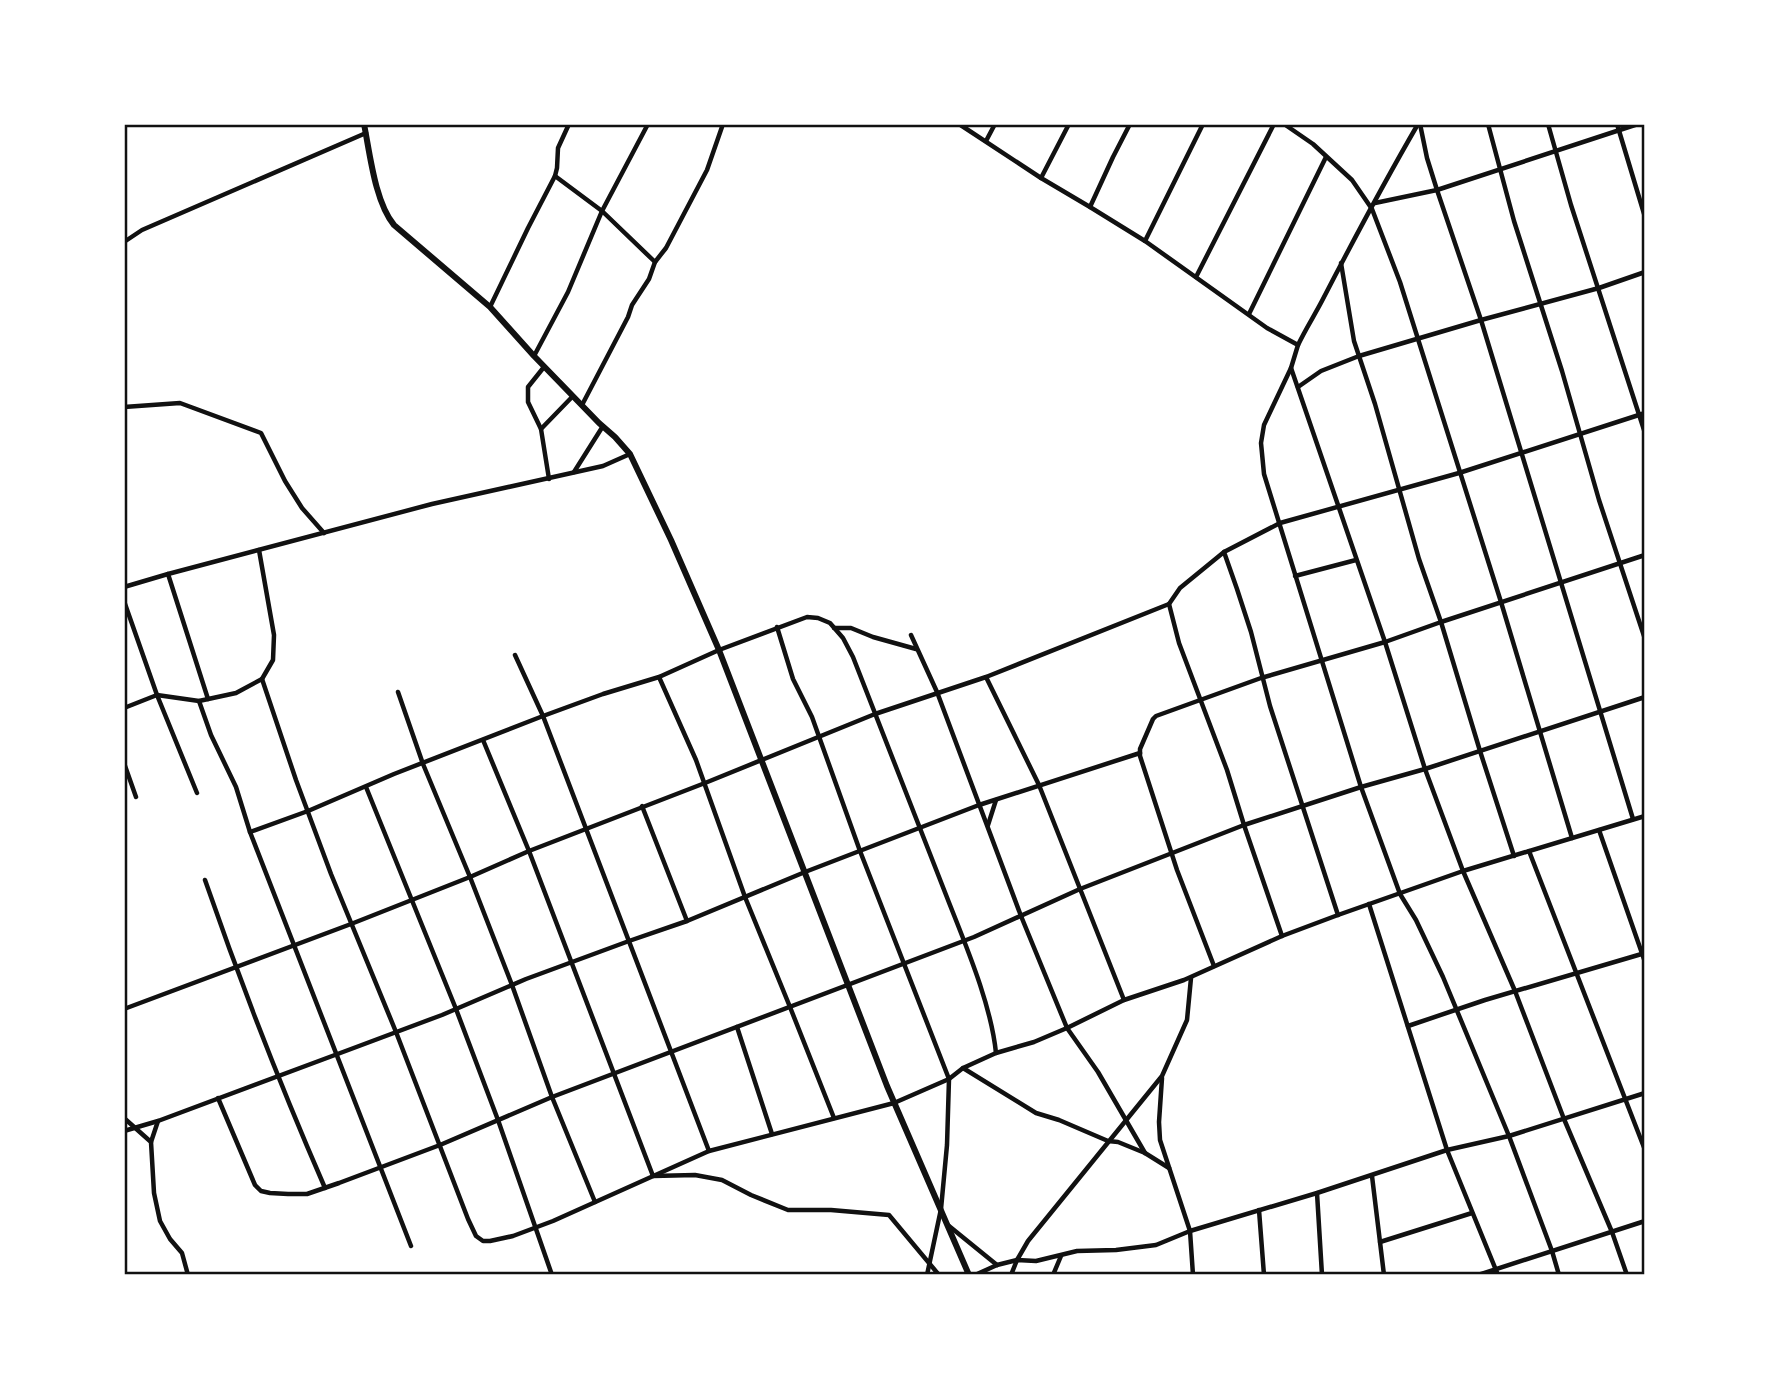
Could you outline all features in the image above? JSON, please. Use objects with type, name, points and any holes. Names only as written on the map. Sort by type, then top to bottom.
[{"type":"main road","points":[[364,124],[380,199],[386,215],[394,225],[490,307],[544,367],[631,454],[719,650],[894,1103],[969,1275]]},
{"type":"street","points":[[490,307],[555,176],[558,148],[569,124]]},
{"type":"street","points":[[534,356],[568,292],[602,211],[648,124]]},
{"type":"street","points":[[959,124],[1145,241],[1266,328],[1298,345]]},
{"type":"street","points":[[986,141],[995,124]]},
{"type":"street","points":[[1041,178],[1069,124]]},
{"type":"street","points":[[1090,206],[1130,124]]},
{"type":"street","points":[[1145,241],[1203,124]]},
{"type":"street","points":[[1196,277],[1274,124]]},
{"type":"street","points":[[1284,124],[1352,180],[1372,209],[1400,282],[1572,838]]},
{"type":"street","points":[[1419,124],[1427,158],[1481,320],[1633,820]]},
{"type":"street","points":[[1419,124],[1298,345],[1264,425],[1261,443],[1264,474],[1360,787],[1400,894],[1416,920],[1509,1136],[1559,1275]]},
{"type":"street","points":[[1488,124],[1514,221],[1645,639]]},
{"type":"street","points":[[1548,124],[1571,205],[1642,414],[1645,433]]},
{"type":"street","points":[[1617,124],[1645,217]]},
{"type":"street","points":[[1375,204],[1437,190],[1638,124]]},
{"type":"street","points":[[582,405],[632,305],[649,279],[655,262],[666,248],[707,170],[722,125]]},
{"type":"street","points":[[124,242],[142,230],[366,133]]},
{"type":"street","points":[[1249,314],[1326,157]]},
{"type":"street","points":[[555,176],[602,211],[655,262]]},
{"type":"street","points":[[1341,263],[1359,356],[1419,559],[1514,856]]},
{"type":"street","points":[[1298,387],[1321,371],[1359,356],[1599,288],[1645,272]]},
{"type":"street","points":[[544,367],[528,387],[528,402],[541,429],[549,479]]},
{"type":"street","points":[[1290,368],[1385,642],[1425,769],[1463,871],[1515,991],[1627,1275]]},
{"type":"street","points":[[541,429],[573,396]]},
{"type":"street","points":[[124,407],[180,403],[261,433],[302,508],[324,533]]},
{"type":"street","points":[[124,1009],[295,946],[470,877],[529,850],[875,714],[986,677],[1169,604],[1180,588],[1224,552],[1280,523],[1459,473],[1642,414]]},
{"type":"street","points":[[574,472],[603,426]]},
{"type":"street","points":[[124,587],[432,505],[603,466],[631,454]]},
{"type":"street","points":[[124,708],[158,695],[199,701],[236,693],[262,679],[273,660],[274,635],[259,550]]},
{"type":"street","points":[[1224,552],[1251,632],[1261,678],[1338,915]]},
{"type":"street","points":[[1214,966],[1171,852],[1140,753],[1150,722],[1156,716],[1261,678],[1385,642],[1645,555]]},
{"type":"street","points":[[1295,576],[1356,560]]},
{"type":"street","points":[[168,574],[208,699]]},
{"type":"street","points":[[124,601],[197,793]]},
{"type":"street","points":[[1169,604],[1179,643],[1227,770],[1282,936]]},
{"type":"street","points":[[250,832],[543,716],[659,677],[777,627],[807,617],[818,618],[830,623],[843,638],[853,657],[964,941],[982,992],[996,1053]]},
{"type":"street","points":[[777,627],[793,679],[806,703],[860,851],[949,1079],[941,1209],[927,1275]]},
{"type":"street","points":[[834,628],[851,628],[917,649]]},
{"type":"street","points":[[911,635],[937,692],[1021,916],[1067,1028],[1098,1072],[1145,1153]]},
{"type":"street","points":[[515,655],[543,716],[709,1151]]},
{"type":"street","points":[[659,677],[705,783],[745,897],[834,1118]]},
{"type":"street","points":[[986,677],[1039,785],[1124,1000]]},
{"type":"street","points":[[262,679],[296,780],[351,924],[396,1032],[472,1230],[483,1241],[513,1236],[536,1227],[709,1151],[894,1103],[949,1079],[963,1068],[996,1053],[1034,1042],[1124,1000],[1191,977],[1282,936],[1338,915],[1463,871],[1645,816]]},
{"type":"street","points":[[398,692],[423,764],[512,985],[552,1097],[596,1202]]},
{"type":"street","points":[[218,1098],[255,1185],[261,1191],[270,1193],[307,1194],[440,1145],[552,1097],[964,941],[1171,852],[1360,787],[1425,769],[1645,697]]},
{"type":"street","points":[[199,701],[211,735],[231,775],[250,832],[411,1245]]},
{"type":"street","points":[[484,740],[529,850],[653,1176]]},
{"type":"street","points":[[124,1131],[337,1055],[571,962],[687,922],[805,872],[979,805],[1140,753]]},
{"type":"street","points":[[124,763],[136,797]]},
{"type":"street","points":[[366,787],[456,1009],[552,1275]]},
{"type":"street","points":[[988,827],[997,799]]},
{"type":"street","points":[[642,806],[687,922]]},
{"type":"street","points":[[1599,830],[1645,962]]},
{"type":"street","points":[[1529,851],[1645,1150]]},
{"type":"street","points":[[205,880],[235,968],[325,1188]]},
{"type":"street","points":[[1369,904],[1447,1150],[1497,1272]]},
{"type":"street","points":[[1408,1026],[1643,953]]},
{"type":"street","points":[[1011,1275],[1028,1241],[1162,1076],[1187,1020],[1191,977]]},
{"type":"street","points":[[737,1027],[772,1134]]},
{"type":"street","points":[[963,1068],[1035,1113],[1145,1153],[1169,1168]]},
{"type":"street","points":[[1162,1076],[1158,1122],[1160,1140],[1189,1231],[1193,1275]]},
{"type":"street","points":[[975,1275],[997,1265],[1036,1261],[1077,1251],[1156,1245],[1189,1231],[1317,1194],[1447,1150],[1509,1136],[1645,1093]]},
{"type":"street","points":[[124,1118],[151,1142]]},
{"type":"street","points":[[158,1121],[151,1142],[153,1193],[160,1221],[170,1239],[183,1253],[188,1275]]},
{"type":"street","points":[[653,1176],[695,1175],[722,1180],[788,1210],[831,1210],[889,1215],[939,1275]]},
{"type":"street","points":[[1372,1176],[1384,1275]]},
{"type":"street","points":[[1317,1194],[1322,1275]]},
{"type":"street","points":[[1259,1210],[1264,1275]]},
{"type":"street","points":[[1380,1242],[1472,1213]]},
{"type":"street","points":[[1478,1275],[1497,1272],[1645,1221]]},
{"type":"street","points":[[948,1225],[997,1265]]},
{"type":"street","points":[[1053,1275],[1062,1255]]}]
